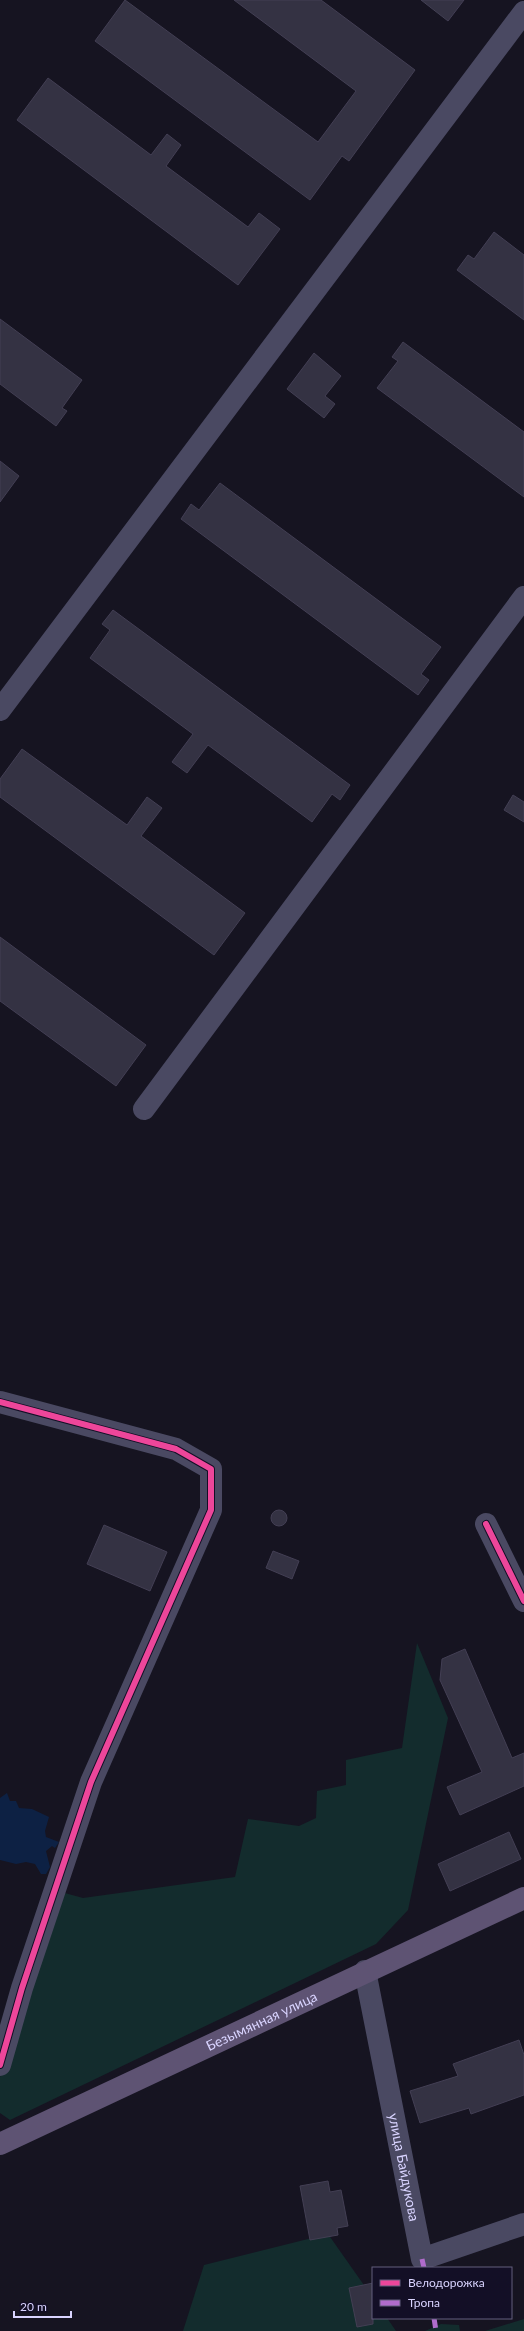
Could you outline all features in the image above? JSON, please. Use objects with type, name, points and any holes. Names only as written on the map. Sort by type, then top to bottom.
[{"type":"main road","name":"Безымянная улица","points":[[0,2144],[524,1898]]},
{"type":"street","points":[[0,710],[524,12]]},
{"type":"street","points":[[144,1109],[524,597]]},
{"type":"street","points":[[0,1402],[176,1449],[211,1469],[211,1510],[91,1782],[22,1988],[0,2065]]},
{"type":"street","points":[[486,1524],[524,1601]]},
{"type":"street","name":"улица Байдукова","points":[[366,1971],[422,2258],[524,2224]]},
{"type":"green space","points":[[417,1643],[448,1718],[408,1910],[376,1944],[10,2120],[0,2113],[0,2077],[52,1912],[61,1892],[83,1898],[235,1877],[248,1819],[299,1826],[316,1818],[317,1791],[346,1785],[346,1760],[402,1748]]},
{"type":"green space","points":[[328,2234],[372,2297],[372,2319],[388,2319],[396,2331],[183,2331],[204,2265]]},
{"type":"green space","points":[[524,2319],[524,2331],[485,2331]]},
{"type":"green space","points":[[441,2324],[459,2325],[460,2331],[425,2331]]},
{"type":"water","points":[[7,1793],[10,1801],[16,1801],[19,1808],[32,1809],[49,1817],[45,1831],[46,1837],[59,1842],[55,1848],[52,1846],[46,1851],[50,1867],[46,1874],[41,1874],[35,1864],[26,1862],[16,1864],[0,1860],[0,1798]]},
{"type":"building","points":[[125,0],[318,142],[356,91],[234,0],[321,0],[415,70],[349,161],[342,156],[310,200],[95,41]]},
{"type":"building","points":[[421,0],[464,0],[448,21]]},
{"type":"building","points":[[48,78],[151,155],[167,134],[181,145],[166,166],[248,227],[259,213],[280,229],[238,285],[17,120]]},
{"type":"building","points":[[494,232],[524,255],[524,320],[457,270],[468,255],[474,259]]},
{"type":"building","points":[[0,319],[82,380],[62,408],[67,411],[56,426],[0,384]]},
{"type":"building","points":[[403,342],[524,432],[524,497],[377,388],[398,361],[392,357]]},
{"type":"building","points":[[314,353],[341,376],[325,396],[335,404],[324,418],[287,389]]},
{"type":"building","points":[[0,461],[19,476],[0,502]]},
{"type":"building","points":[[220,483],[441,647],[421,674],[429,680],[418,695],[181,519],[191,504],[199,510]]},
{"type":"building","points":[[113,610],[350,785],[340,800],[332,794],[312,822],[208,745],[187,773],[172,762],[193,734],[90,658],[110,630],[102,624]]},
{"type":"building","points":[[22,749],[127,825],[147,797],[162,808],[141,836],[245,913],[214,955],[0,797],[0,779]]},
{"type":"building","points":[[513,795],[524,802],[524,822],[504,810]]},
{"type":"building","points":[[0,937],[146,1045],[116,1086],[0,1001]]},
{"type":"building","points":[[279,1510],[286,1515],[287,1518],[282,1525],[279,1526],[272,1521],[271,1518],[276,1511]]},
{"type":"building","points":[[104,1525],[167,1552],[150,1591],[87,1564]]},
{"type":"building","points":[[273,1551],[299,1561],[292,1579],[266,1568]]},
{"type":"building","points":[[465,1649],[512,1758],[524,1753],[524,1786],[460,1815],[447,1787],[482,1772],[440,1680],[442,1659]]},
{"type":"building","points":[[509,1832],[521,1859],[450,1891],[438,1864]]},
{"type":"building","points":[[519,2040],[524,2055],[524,2095],[471,2114],[469,2108],[420,2123],[410,2091],[458,2076],[453,2064]]},
{"type":"building","points":[[328,2181],[330,2192],[341,2190],[348,2226],[337,2228],[338,2235],[310,2240],[300,2186]]},
{"type":"building","points":[[372,2283],[373,2324],[357,2327],[349,2288]]},
{"type":"marked path","points":[[422,2259],[424,2267]]},
{"type":"marked path","points":[[434,2319],[436,2331]]},
{"type":"cycle path","points":[[0,1402],[176,1449],[211,1469],[211,1510],[91,1782],[22,1988],[0,2065]]},
{"type":"cycle path","points":[[486,1524],[524,1601]]}]
